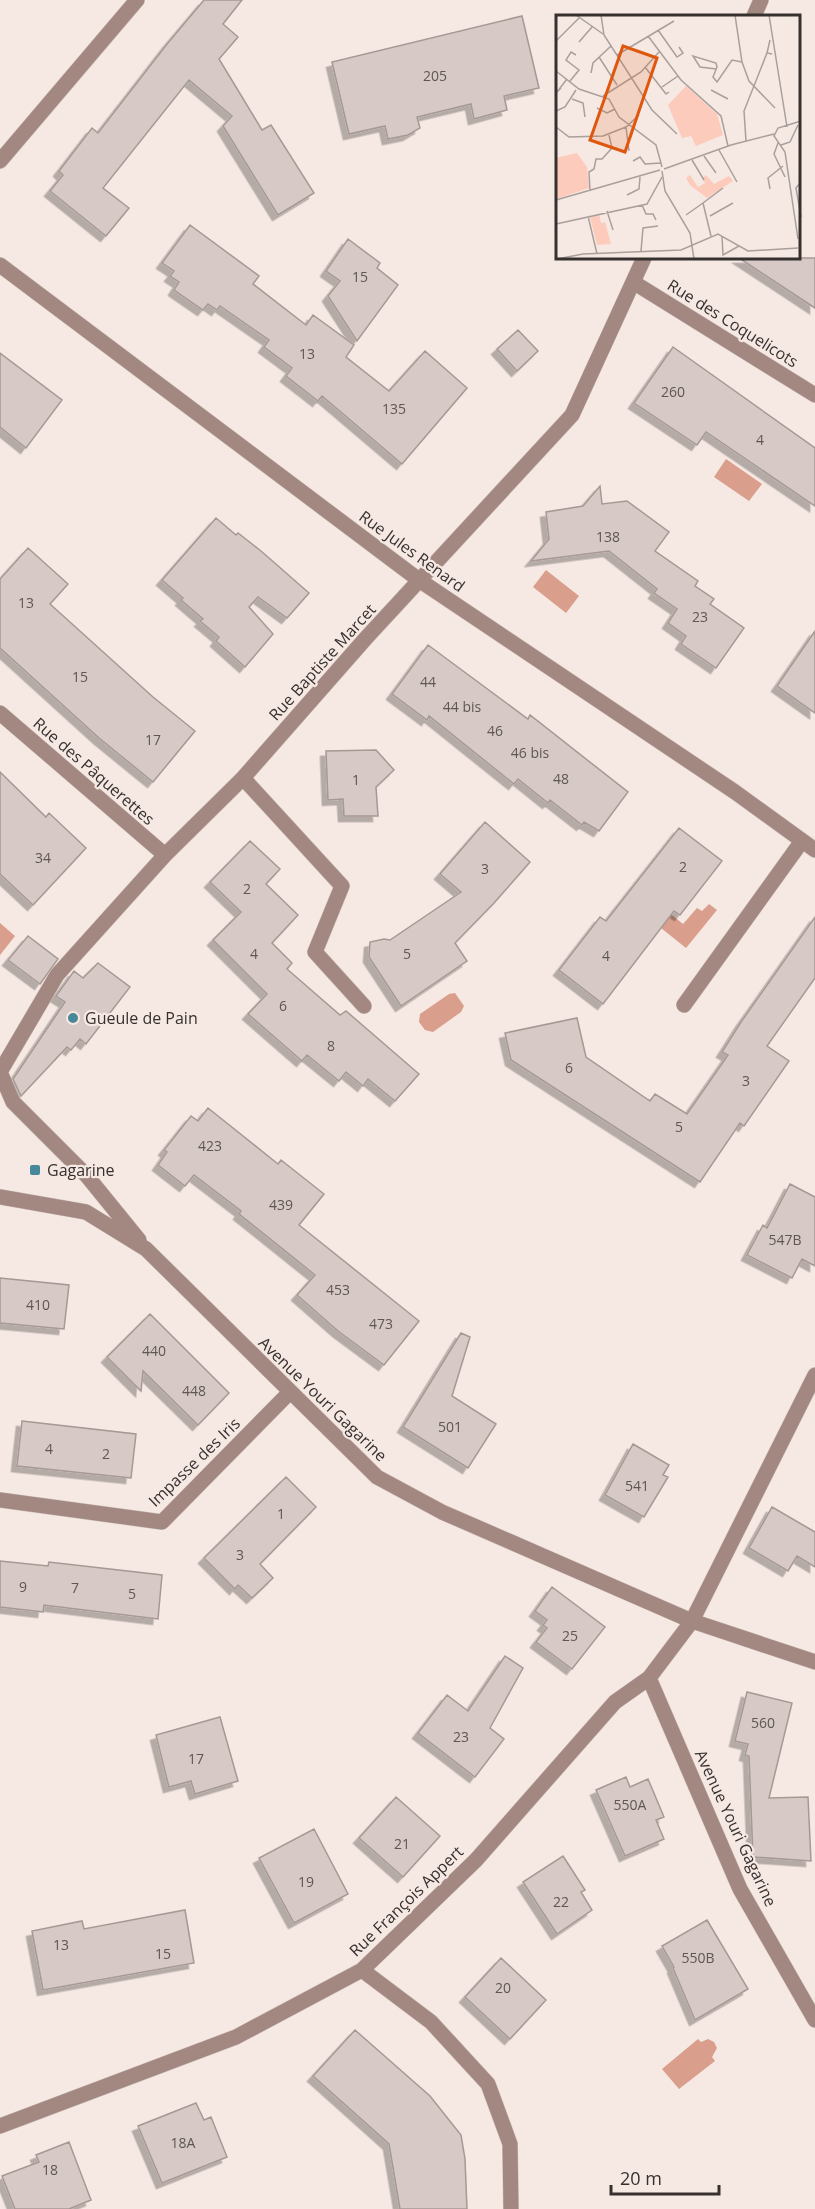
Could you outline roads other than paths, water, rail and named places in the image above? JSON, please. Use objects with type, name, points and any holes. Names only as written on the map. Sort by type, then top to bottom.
[{"type":"street","points":[[0,161],[137,0]]},
{"type":"street","points":[[754,15],[761,0]]},
{"type":"street","name":"Rue Baptiste Marcet","points":[[146,1249],[87,1176],[13,1101],[0,1072],[57,975],[165,855],[243,778],[419,580],[572,415],[643,260]]},
{"type":"street","name":"Rue Jules Renard","points":[[0,265],[419,580],[735,792],[809,845]]},
{"type":"street","name":"Rue des Coquelicots","points":[[633,282],[815,395]]},
{"type":"street","name":"Rue des Pâquerettes","points":[[0,713],[165,855]]},
{"type":"street","points":[[243,778],[342,886],[315,952],[364,1006]]},
{"type":"street","points":[[684,1005],[809,845]]},
{"type":"street","name":"Avenue Youri Gagarine","points":[[0,1197],[86,1212],[146,1249],[377,1477],[442,1512],[692,1621],[815,1662]]},
{"type":"street","name":"Rue François Appert","points":[[0,2126],[236,2037],[362,1970],[476,1860],[615,1702],[649,1678],[692,1621],[815,1375]]},
{"type":"street","name":"Impasse des Iris","points":[[0,1500],[162,1522],[290,1392]]},
{"type":"street","name":"Avenue Youri Gagarine","points":[[649,1678],[740,1888],[815,2020]]},
{"type":"street","points":[[362,1970],[431,2022],[488,2084],[510,2144],[511,2209]]},
{"type":"place","name":"Gueule de Pain","points":[[73,1018]]},
{"type":"place","name":"Gagarine","points":[[35,1170]]}]
